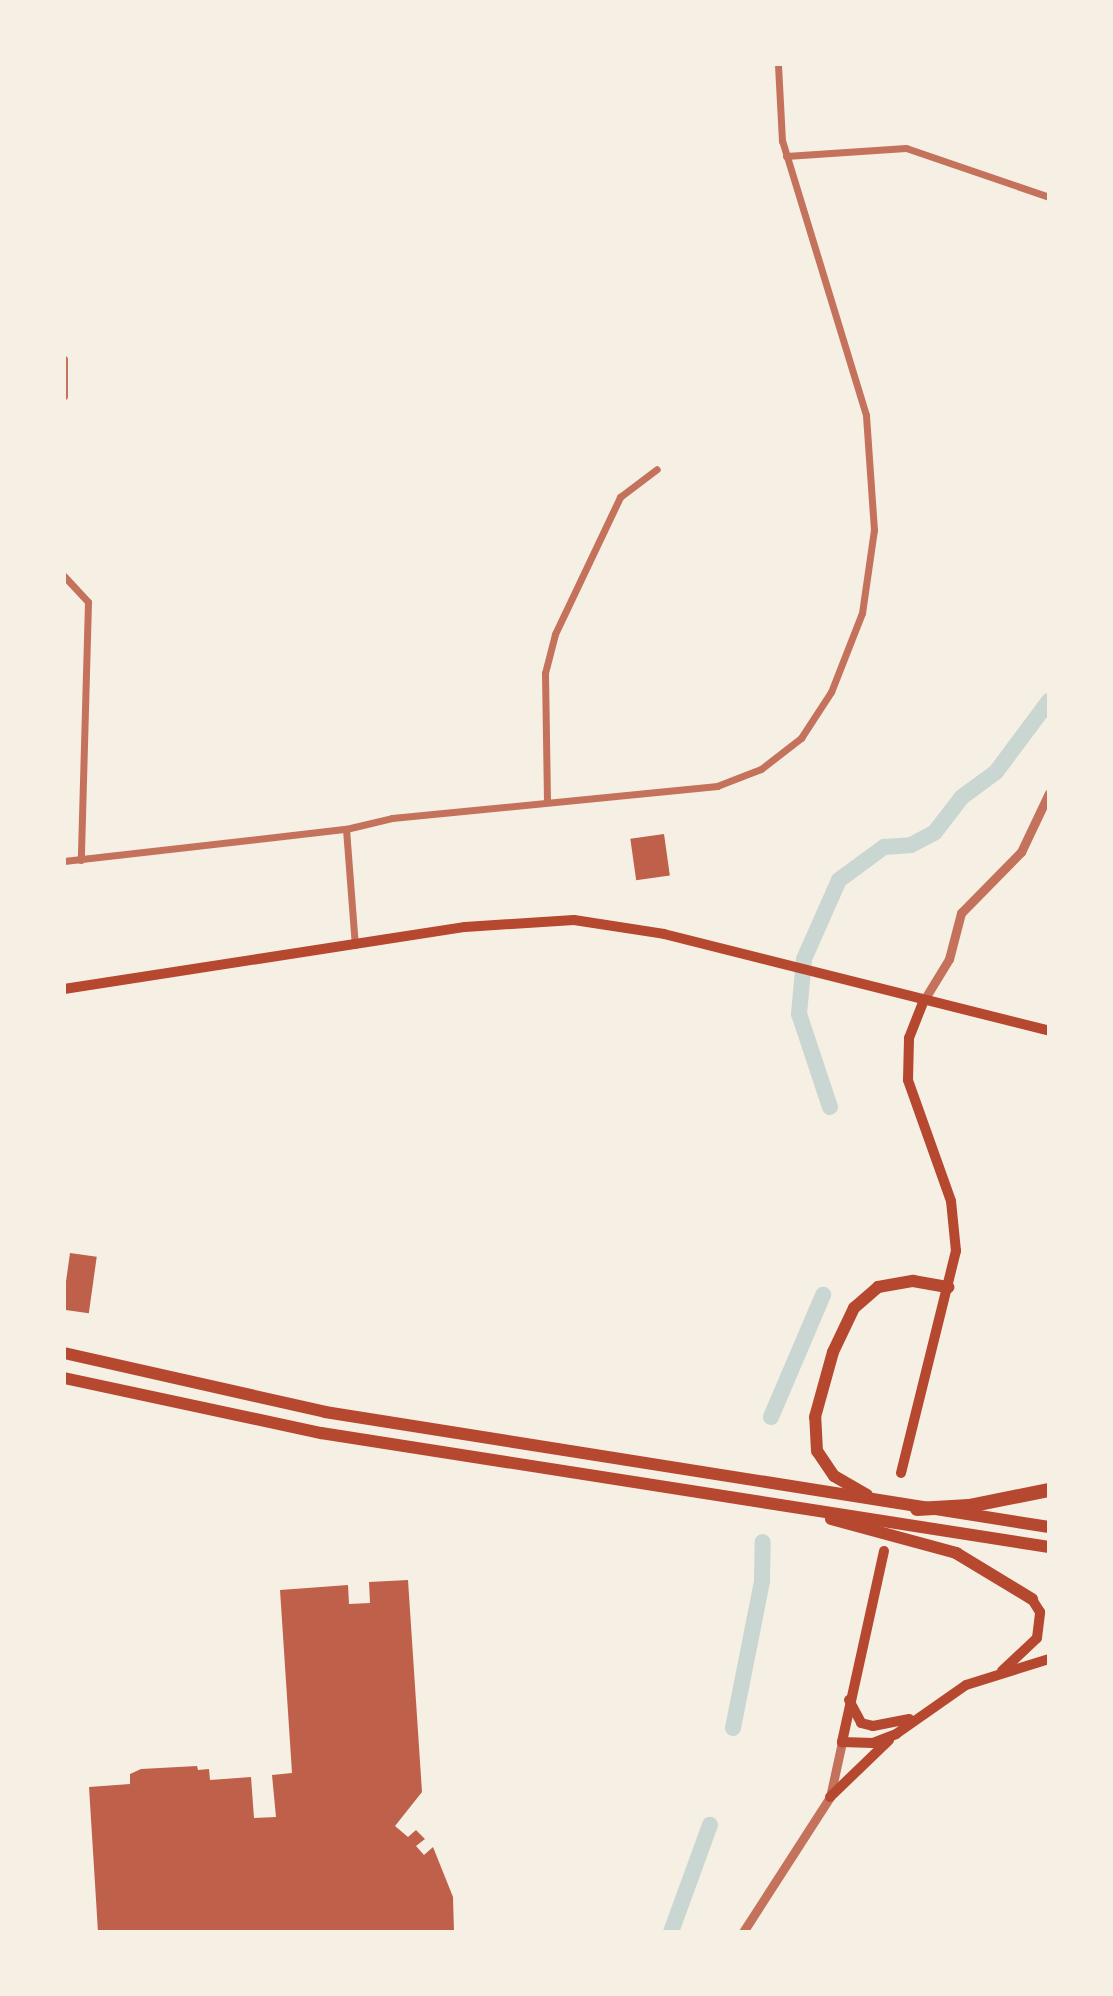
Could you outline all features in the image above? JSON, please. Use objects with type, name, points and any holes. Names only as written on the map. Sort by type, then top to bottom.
[{"type":"highway","points":[[885,1503],[850,1487],[824,1464],[815,1434],[818,1399],[848,1318],[865,1296],[898,1281],[948,1287]]},
{"type":"highway","points":[[64,1353],[311,1410],[917,1509],[1049,1527]]},
{"type":"highway","points":[[64,1378],[308,1430],[1049,1547]]},
{"type":"highway","points":[[917,1509],[969,1506],[1049,1490]]},
{"type":"highway","points":[[782,1504],[956,1553],[1032,1599]]},
{"type":"main road","points":[[64,989],[497,923],[574,920],[630,926],[1049,1031]]},
{"type":"main road","points":[[901,1473],[948,1287],[955,1219],[908,1080],[909,1038],[924,1000]]},
{"type":"main road","points":[[884,1551],[849,1698],[842,1742],[873,1743],[896,1734]]},
{"type":"main road","points":[[1032,1599],[1049,1615]]},
{"type":"main road","points":[[849,1698],[856,1718],[873,1726],[902,1722],[1009,1668],[1037,1638],[1040,1612],[1032,1599]]},
{"type":"main road","points":[[988,1678],[1049,1659]]},
{"type":"main road","points":[[830,1797],[921,1712]]},
{"type":"street","points":[[64,861],[346,829],[392,818],[717,786],[761,769],[801,738],[818,717],[862,613],[874,530],[866,415],[786,156],[778,64]]},
{"type":"street","points":[[786,156],[906,148],[1049,197]]},
{"type":"street","points":[[64,359],[64,396]]},
{"type":"street","points":[[547,801],[545,673],[555,634],[620,497],[657,469]]},
{"type":"street","points":[[64,576],[88,602],[81,860]]},
{"type":"street","points":[[924,1000],[949,959],[961,913],[1021,852],[1049,793]]},
{"type":"street","points":[[346,829],[355,945]]},
{"type":"street","points":[[743,1932],[830,1797],[842,1742]]},
{"type":"building","points":[[664,834],[670,876],[636,880],[630,839]]},
{"type":"building","points":[[70,1253],[97,1257],[89,1313],[64,1310]]},
{"type":"building","points":[[408,1580],[422,1792],[395,1826],[408,1837],[416,1830],[425,1839],[416,1846],[424,1855],[433,1847],[453,1897],[454,1932],[98,1932],[89,1787],[130,1784],[130,1774],[141,1769],[197,1766],[198,1770],[209,1769],[210,1780],[251,1777],[254,1818],[276,1817],[272,1775],[292,1773],[280,1590],[348,1585],[349,1604],[370,1603],[369,1582]]},
{"type":"waterway","points":[[830,1107],[799,1014],[804,959],[839,880],[884,847],[911,845],[935,832],[962,797],[996,772],[1049,701]]},
{"type":"waterway","points":[[771,1417],[823,1295]]},
{"type":"waterway","points":[[733,1728],[762,1581],[763,1542]]},
{"type":"waterway","points":[[671,1932],[710,1825]]}]
